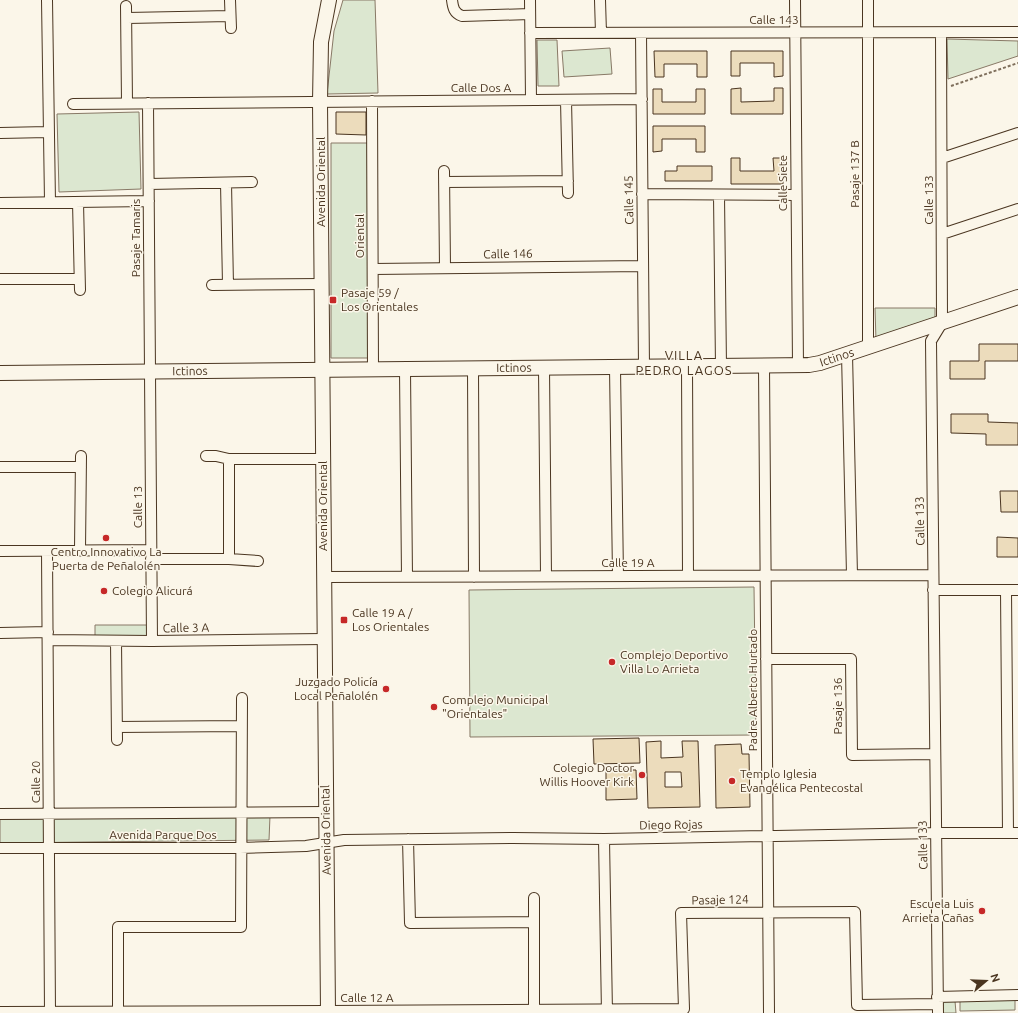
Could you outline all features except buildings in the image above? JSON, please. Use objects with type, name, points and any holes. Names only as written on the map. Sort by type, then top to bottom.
[{"type":"street","points":[[47,0],[50,202]]},
{"type":"street","points":[[230,0],[231,28]]},
{"type":"street","name":"Avenida Oriental","points":[[328,1012],[325,812],[320,102],[322,42],[329,0]]},
{"type":"street","points":[[452,0],[454,10],[458,15],[462,16],[530,14]]},
{"type":"street","points":[[530,0],[530,100]]},
{"type":"street","points":[[600,0],[600,33]]},
{"type":"street","name":"Calle Siete","points":[[795,0],[798,366]]},
{"type":"street","name":"Pasaje 137 B","points":[[868,0],[868,348]]},
{"type":"street","points":[[126,6],[127,103]]},
{"type":"street","points":[[127,18],[230,16]]},
{"type":"street","name":"Calle 133","points":[[937,1004],[931,342],[942,323],[941,32]]},
{"type":"street","name":"Calle 143","points":[[530,33],[1018,32]]},
{"type":"street","name":"Calle 145","points":[[641,33],[644,368]]},
{"type":"street","name":"Calle Dos A","points":[[73,104],[642,99]]},
{"type":"street","points":[[566,100],[568,193]]},
{"type":"street","name":"Oriental","points":[[372,101],[373,370]]},
{"type":"street","name":"Pasaje Tamaris","points":[[148,103],[150,372]]},
{"type":"street","points":[[0,133],[48,132]]},
{"type":"street","points":[[942,158],[1018,133]]},
{"type":"street","points":[[444,171],[445,268]]},
{"type":"street","points":[[444,182],[568,181]]},
{"type":"street","points":[[149,184],[252,182]]},
{"type":"street","points":[[226,183],[228,285]]},
{"type":"street","points":[[642,194],[796,195]]},
{"type":"street","points":[[719,195],[720,367]]},
{"type":"street","points":[[0,202],[149,202]]},
{"type":"street","points":[[78,202],[80,290]]},
{"type":"street","points":[[942,234],[1018,209]]},
{"type":"street","name":"Calle 146","points":[[373,268],[643,266]]},
{"type":"street","points":[[0,279],[80,279]]},
{"type":"street","points":[[212,285],[322,284]]},
{"type":"street","name":"Ictinos","points":[[0,373],[798,366],[820,364],[1018,298]]},
{"type":"street","points":[[848,354],[852,575]]},
{"type":"street","name":"Padre Alberto Hurtado","points":[[764,366],[769,1013]]},
{"type":"street","points":[[687,367],[688,576]]},
{"type":"street","points":[[544,368],[546,576]]},
{"type":"street","points":[[615,368],[618,576]]},
{"type":"street","points":[[473,369],[474,577]]},
{"type":"street","points":[[405,370],[407,577]]},
{"type":"street","name":"Calle 13","points":[[150,372],[152,641]]},
{"type":"street","points":[[80,550],[81,456]]},
{"type":"street","points":[[206,456],[216,456],[230,459],[323,459]]},
{"type":"street","points":[[229,559],[230,459]]},
{"type":"street","points":[[0,467],[81,467]]},
{"type":"street","points":[[0,551],[80,550],[258,561]]},
{"type":"street","name":"Calle 20","points":[[47,551],[50,1012]]},
{"type":"street","name":"Calle 19 A","points":[[324,578],[933,575]]},
{"type":"street","points":[[933,590],[1018,590]]},
{"type":"street","points":[[1006,590],[1013,833]]},
{"type":"street","name":"Calle 3 A","points":[[0,633],[116,641],[324,639]]},
{"type":"street","points":[[116,641],[117,740]]},
{"type":"street","name":"Pasaje 136","points":[[766,660],[851,660],[852,754],[935,754]]},
{"type":"street","points":[[118,1011],[118,926],[241,927],[240,848],[242,698]]},
{"type":"street","points":[[117,727],[241,726]]},
{"type":"street","name":"Avenida Parque Dos","points":[[0,814],[325,812]]},
{"type":"street","name":"Diego Rojas","points":[[326,843],[344,840],[513,838],[604,839],[1013,833]]},
{"type":"street","points":[[604,839],[607,1011]]},
{"type":"street","points":[[408,840],[410,923],[534,922]]},
{"type":"street","name":"Avenida Parque Dos","points":[[0,848],[240,848],[306,846],[326,843]]},
{"type":"street","points":[[534,898],[534,1010]]},
{"type":"street","name":"Pasaje 124","points":[[684,1009],[681,913],[855,912],[857,1004],[937,1004]]},
{"type":"street","points":[[937,1004],[1018,995]]},
{"type":"street","name":"Calle 12 A","points":[[0,1012],[500,1012],[534,1010],[607,1011],[684,1009]]},
{"type":"path","points":[[941,89],[1018,63]]},
{"type":"green space","points":[[343,0],[375,0],[378,93],[327,94],[334,31]]},
{"type":"green space","points":[[947,39],[1018,41],[1018,56],[948,79]]},
{"type":"green space","points":[[537,40],[557,40],[559,86],[538,86]]},
{"type":"green space","points":[[610,48],[612,74],[564,77],[562,51]]},
{"type":"green space","points":[[139,112],[141,189],[59,192],[57,114]]},
{"type":"green space","points":[[331,143],[369,143],[369,358],[331,358]]},
{"type":"green space","points":[[875,308],[935,308],[935,319],[876,341]]},
{"type":"green space","name":"Complejo Deportivo Villa Lo Arrieta","points":[[754,587],[756,735],[470,737],[469,590]]},
{"type":"green space","points":[[95,625],[147,625],[147,638],[95,637]]},
{"type":"green space","points":[[270,816],[269,840],[0,843],[0,819]]},
{"type":"green space","points":[[1015,999],[1015,1010],[960,1011],[960,1000]]},
{"type":"green space","points":[[941,1001],[955,1001],[956,1013],[941,1013]]},
{"type":"place","name":"Pasaje 59 / Los Orientales","points":[[333,300]]},
{"type":"place","name":"Centro Innovativo La Puerta de Peñalolén","points":[[106,538]]},
{"type":"place","name":"Colegio Alicurá","points":[[104,591]]},
{"type":"place","name":"Calle 19 A / Los Orientales","points":[[344,620]]},
{"type":"place","name":"Complejo Deportivo Villa Lo Arrieta","points":[[612,662]]},
{"type":"place","name":"Juzgado Policía Local Peñalolén","points":[[386,689]]},
{"type":"place","name":"Complejo Municipal \"Orientales\"","points":[[434,707]]},
{"type":"place","name":"Colegio Doctor Willis Hoover Kirk","points":[[642,775]]},
{"type":"place","name":"Templo Iglesia Evangélica Pentecostal","points":[[732,781]]},
{"type":"place","name":"Escuela Luis Arrieta Cañas","points":[[982,911]]},
{"type":"district","name":"VILLA PEDRO LAGOS","points":[[684,362]]}]
